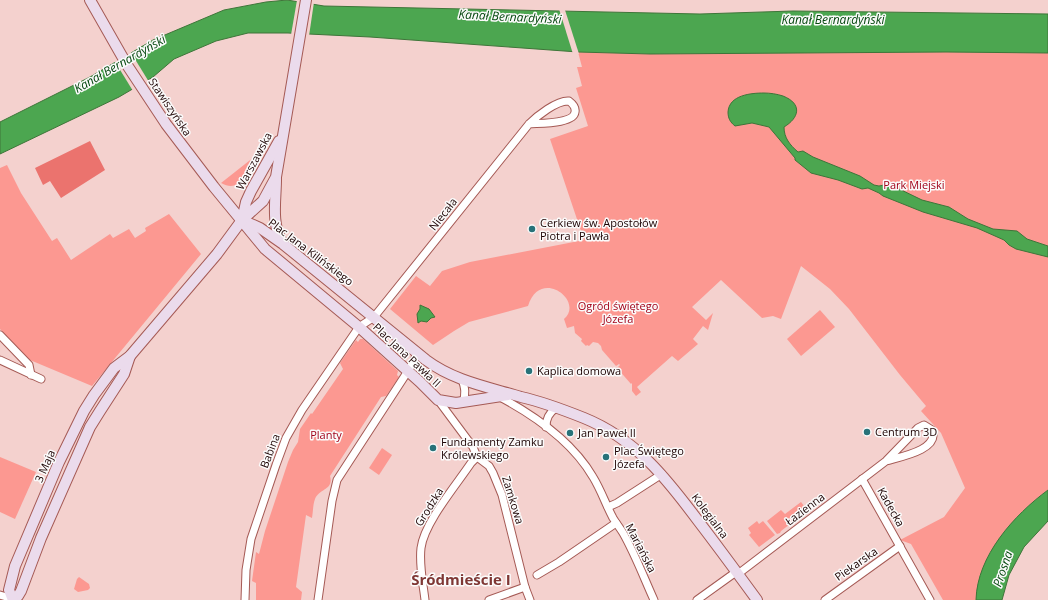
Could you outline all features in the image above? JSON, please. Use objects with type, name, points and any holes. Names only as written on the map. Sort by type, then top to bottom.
[{"type":"street","name":"Stawiszyńska","points":[[90,0],[118,49],[166,124],[201,171],[242,220]]},
{"type":"street","name":"Warszawska","points":[[242,220],[263,201],[276,177],[306,0]]},
{"type":"street","name":"Niecała","points":[[359,327],[374,317],[529,124],[545,111],[564,101],[569,101],[574,105],[574,115],[571,118],[560,122],[529,124]]},
{"type":"street","name":"Warszawska","points":[[242,220],[246,202],[251,191],[283,133]]},
{"type":"street","points":[[276,177],[275,218],[277,231],[283,244]]},
{"type":"street","name":"Plac Jana Kilińskiego","points":[[242,220],[260,228],[283,244],[374,317]]},
{"type":"street","name":"Plac Jana Kilińskiego","points":[[242,220],[248,230],[265,249],[359,327]]},
{"type":"street","name":"3 Maja","points":[[130,356],[124,374],[95,418],[84,439],[21,591],[13,600],[9,590],[15,566],[66,449],[94,394],[114,368],[130,356],[217,254],[242,220]]},
{"type":"street","name":"Plac Jana Pawła II","points":[[374,317],[440,370],[462,379],[514,395]]},
{"type":"street","name":"Plac Jana Pawła II","points":[[359,327],[438,400],[450,403],[514,395]]},
{"type":"street","name":"Babina","points":[[245,600],[246,570],[251,539],[283,445],[302,410],[359,327]]},
{"type":"street","points":[[0,335],[29,365],[31,375]]},
{"type":"street","points":[[318,600],[332,501],[337,480],[408,371],[418,353]]},
{"type":"street","points":[[0,360],[41,379]]},
{"type":"street","points":[[462,379],[466,394],[463,402]]},
{"type":"street","points":[[498,396],[518,407],[546,427],[566,444],[593,477],[608,507],[617,503],[662,474],[645,457],[616,434],[586,419],[514,395]]},
{"type":"street","name":"Zamkowa","points":[[438,400],[473,447],[478,457],[491,470],[500,491],[524,587],[530,600]]},
{"type":"street","points":[[546,427],[549,414],[556,408]]},
{"type":"street","name":"Łazienna","points":[[697,600],[737,573],[886,461],[918,428],[924,425],[932,430],[934,436],[929,446],[886,461]]},
{"type":"street","name":"Grodzka","points":[[425,600],[420,557],[424,536],[433,519],[471,463],[478,457]]},
{"type":"street","name":"Kolegialna","points":[[662,474],[758,600]]},
{"type":"street","name":"Kadecka","points":[[862,479],[930,600]]},
{"type":"street","name":"Mariańska","points":[[608,507],[631,549],[654,600]]},
{"type":"street","points":[[537,575],[616,523]]},
{"type":"street","name":"Piekarska","points":[[824,600],[900,546]]},
{"type":"street","points":[[489,600],[524,587]]},
{"type":"street","points":[[0,594],[13,600]]},
{"type":"green space","name":"Park Miejski","points":[[578,52],[650,54],[946,52],[1048,53],[1048,490],[1035,500],[1011,524],[1000,538],[983,568],[978,584],[976,600],[943,600],[911,544],[900,540],[944,517],[965,488],[941,433],[921,411],[926,406],[849,309],[830,289],[801,266],[781,319],[773,316],[762,318],[721,280],[692,307],[706,320],[713,313],[708,330],[703,326],[693,339],[698,344],[678,361],[672,356],[637,387],[641,392],[636,396],[632,391],[632,383],[631,384],[617,368],[620,365],[619,364],[616,366],[598,343],[593,342],[589,346],[586,346],[581,341],[582,339],[575,333],[574,326],[567,328],[564,319],[569,312],[569,304],[565,297],[558,291],[550,288],[542,289],[534,295],[528,306],[469,322],[433,345],[390,309],[416,276],[430,286],[442,271],[470,262],[584,240],[550,139],[588,126],[576,88],[582,86],[577,67],[582,67]]},
{"type":"green space","points":[[254,157],[256,159],[250,170],[238,184],[228,186],[221,183]]},
{"type":"green space","points":[[7,165],[21,193],[52,241],[57,238],[71,260],[110,234],[113,238],[129,229],[135,238],[146,231],[145,228],[169,214],[201,254],[92,386],[30,360],[0,329],[0,168]]},
{"type":"green space","points":[[820,310],[835,327],[801,356],[787,339]]},
{"type":"green space","name":"Planty","points":[[360,339],[363,339],[398,371],[397,375],[399,377],[386,396],[381,397],[330,476],[331,481],[328,487],[317,495],[313,506],[312,518],[306,515],[296,587],[302,592],[301,600],[256,600],[256,583],[252,581],[256,552],[259,554],[288,462],[298,442],[300,429],[343,369],[340,363],[356,340],[358,342]]},
{"type":"green space","points":[[382,448],[392,455],[379,475],[369,468]]},
{"type":"green space","points":[[0,457],[36,472],[15,519],[0,512]]},
{"type":"green space","points":[[801,502],[807,510],[797,521],[794,521],[777,534],[767,521],[781,510],[785,514]]},
{"type":"green space","points":[[757,521],[759,524],[763,521],[775,535],[759,547],[749,535],[751,533],[748,528]]},
{"type":"green space","points":[[79,577],[89,584],[90,588],[88,590],[78,592],[74,589]]},
{"type":"shaded area","points":[[90,141],[105,170],[61,198],[50,181],[43,185],[35,168]]},
{"type":"water","name":"Kanał Bernardyński","points":[[287,0],[324,6],[700,14],[793,11],[1048,14],[1048,53],[946,52],[650,54],[578,52],[370,37],[288,33],[248,33],[216,41],[174,59],[153,77],[119,97],[0,154],[0,122],[90,77],[153,40],[224,10],[266,2]]},
{"type":"water","points":[[764,93],[783,96],[794,103],[797,111],[796,115],[784,127],[785,135],[788,141],[798,152],[803,151],[813,157],[860,176],[874,185],[893,186],[922,200],[949,207],[968,219],[993,229],[1017,231],[1027,239],[1048,246],[1048,257],[1016,249],[1004,240],[977,228],[923,212],[883,196],[868,188],[862,189],[838,180],[811,173],[795,160],[795,158],[769,127],[752,123],[735,126],[729,118],[729,106],[736,99],[742,96]]},
{"type":"water","points":[[420,305],[429,309],[435,317],[431,318],[427,322],[421,321],[418,323],[417,314],[420,309]]},
{"type":"water","name":"Prosna","points":[[1048,490],[1048,521],[1024,547],[1009,575],[1002,600],[976,600],[978,584],[990,552],[1011,524],[1035,500]]},
{"type":"pier","points":[[297,0],[314,2],[309,36],[291,35]]},
{"type":"pier","points":[[559,9],[565,10],[579,54],[573,54]]},
{"type":"pier","points":[[130,51],[149,82],[133,91],[114,60]]},
{"type":"place","name":"Cerkiew św. Apostołów Piotra i Pawła","points":[[532,229]]},
{"type":"place","name":"Kaplica domowa","points":[[529,371]]},
{"type":"place","name":"Centrum 3D","points":[[867,432]]},
{"type":"place","name":"Jan Paweł II","points":[[570,433]]},
{"type":"place","name":"Fundamenty Zamku Królewskiego","points":[[433,448]]},
{"type":"place","name":"Plac Świętego Józefa","points":[[606,457]]},
{"type":"district","name":"Śródmieście I","points":[[461,580]]},
{"type":"park label","name":"Ogród świętego Józefa","points":[[618,312]]}]
